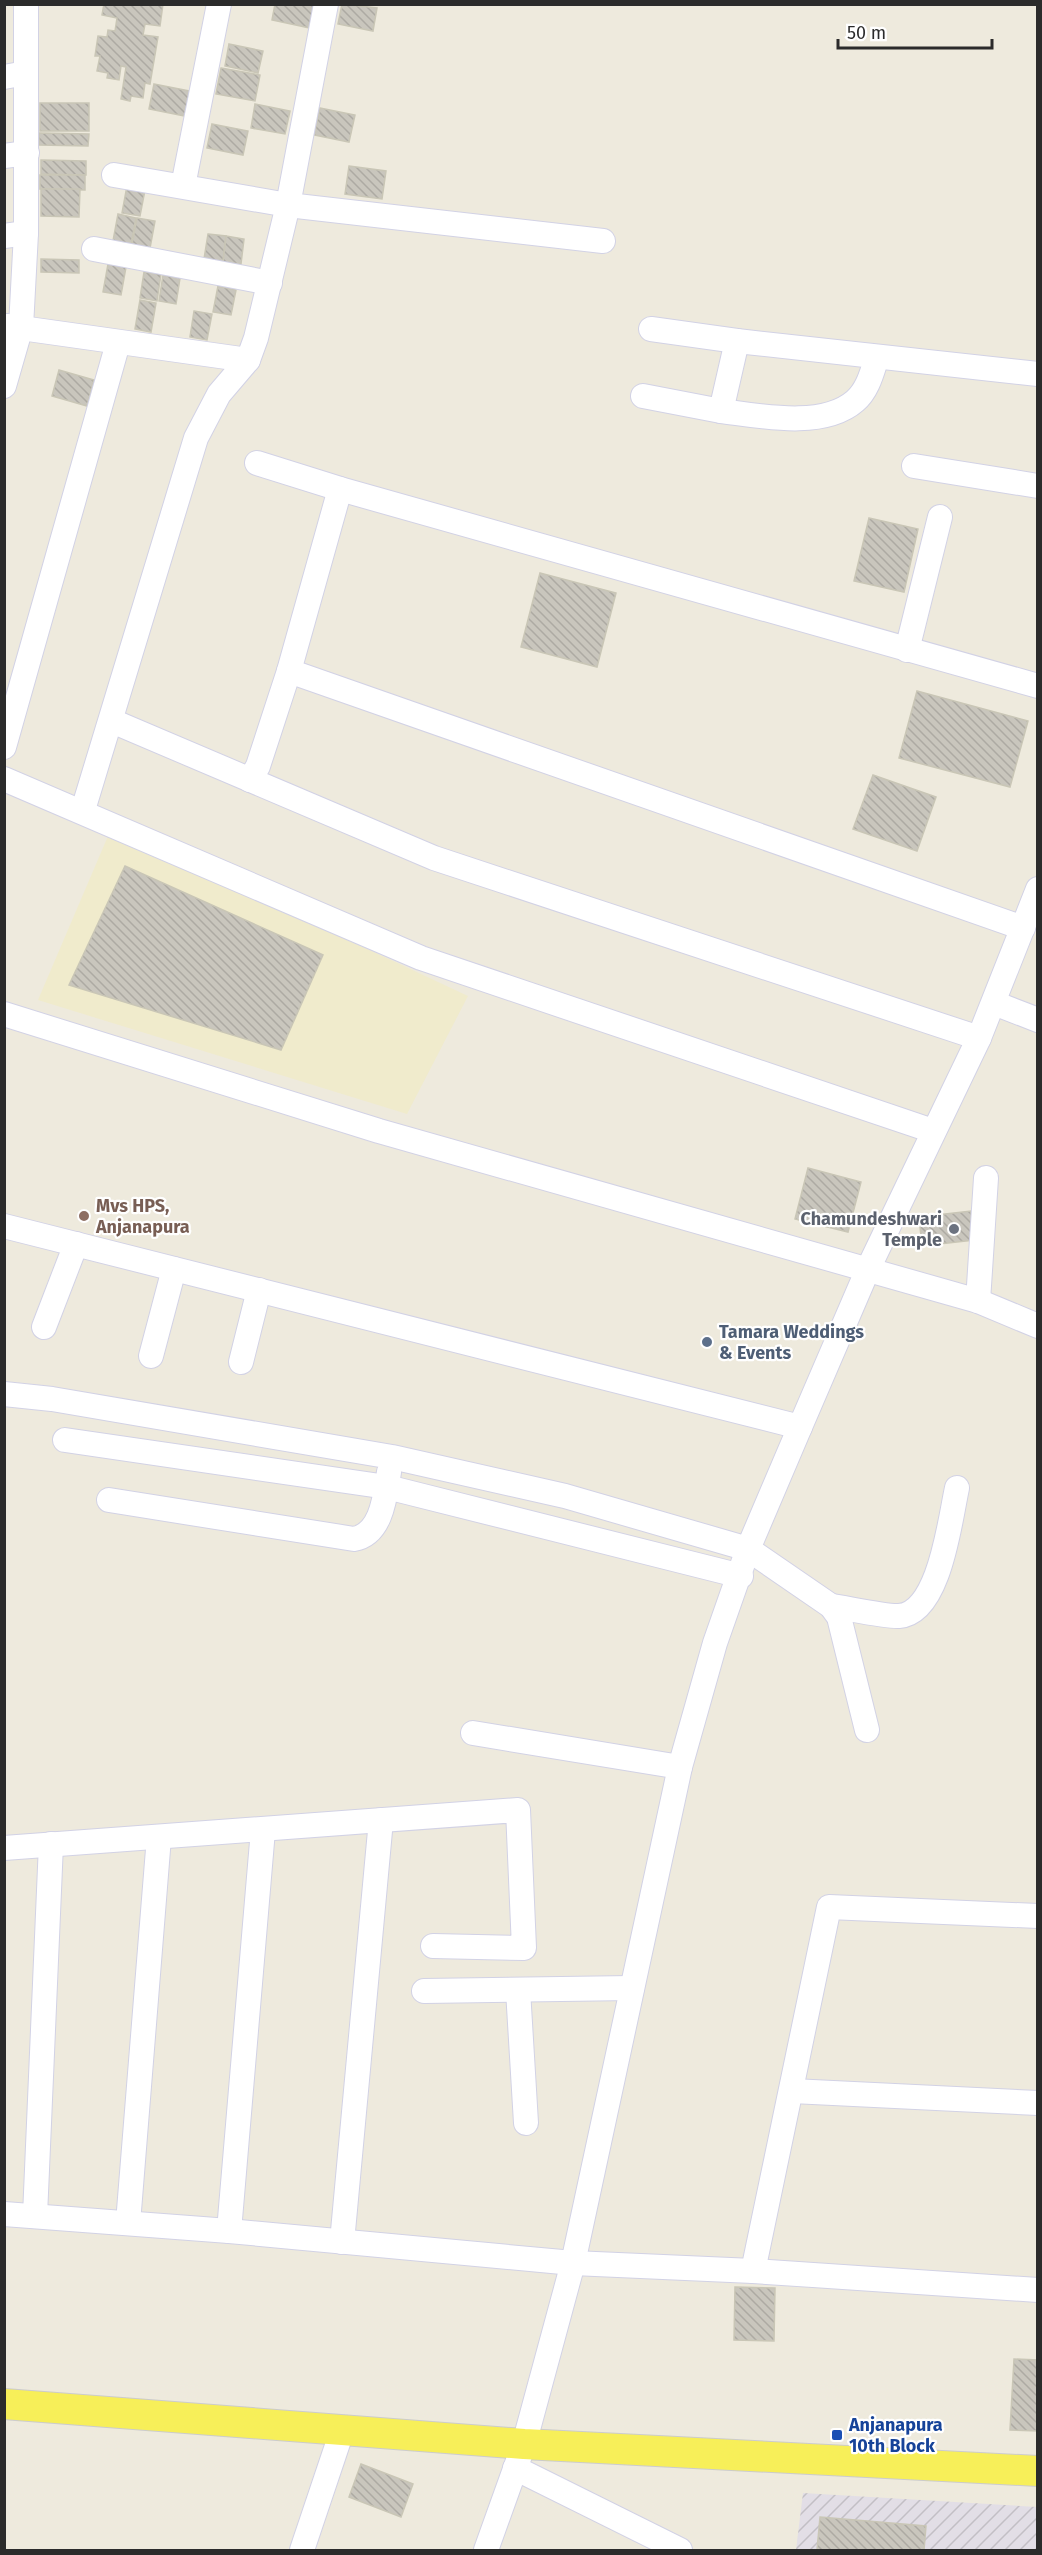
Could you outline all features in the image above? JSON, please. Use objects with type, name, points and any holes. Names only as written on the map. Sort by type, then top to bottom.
[{"type":"main road","points":[[4,2404],[342,2431],[519,2456],[1038,2471]]},
{"type":"street","points":[[4,386],[13,326],[15,75],[26,4]]},
{"type":"street","points":[[183,186],[219,4]]},
{"type":"street","points":[[82,810],[112,721],[154,568],[196,438],[219,394],[248,360],[270,283],[288,205],[326,4]]},
{"type":"street","points":[[114,174],[288,205],[603,241]]},
{"type":"street","points":[[94,249],[270,283]]},
{"type":"street","points":[[13,326],[248,360]]},
{"type":"street","points":[[651,329],[737,341],[1038,374]]},
{"type":"street","points":[[721,411],[737,341]]},
{"type":"street","points":[[4,747],[118,343]]},
{"type":"street","points":[[643,396],[779,419],[836,414],[856,401],[868,385],[877,357]]},
{"type":"street","points":[[257,463],[340,489],[1038,686]]},
{"type":"street","points":[[914,466],[1038,486]]},
{"type":"street","points":[[250,780],[258,766],[289,671],[340,489]]},
{"type":"street","points":[[907,650],[940,517]]},
{"type":"street","points":[[289,671],[1023,928]]},
{"type":"street","points":[[112,721],[434,858],[979,1038]]},
{"type":"street","points":[[4,779],[82,810],[421,958],[933,1131]]},
{"type":"street","points":[[486,2550],[519,2456],[573,2263],[680,1767],[715,1643],[741,1576],[748,1549],[800,1427],[868,1269],[979,1038],[1038,889]]},
{"type":"street","points":[[994,1003],[1038,1020]]},
{"type":"street","points":[[4,1014],[379,1131],[978,1301],[1038,1326]]},
{"type":"street","points":[[978,1301],[986,1178]]},
{"type":"street","points":[[4,1226],[800,1427]]},
{"type":"street","points":[[44,1327],[76,1244]]},
{"type":"street","points":[[151,1356],[174,1269]]},
{"type":"street","points":[[241,1362],[259,1290]]},
{"type":"street","points":[[4,1394],[63,1400],[392,1457],[565,1496],[748,1549],[831,1606],[839,1617],[867,1730]]},
{"type":"street","points":[[65,1440],[387,1487],[741,1576]]},
{"type":"street","points":[[109,1500],[354,1539],[364,1537],[374,1529],[387,1487],[392,1457]]},
{"type":"street","points":[[831,1606],[900,1616],[920,1607],[942,1560],[957,1488]]},
{"type":"street","points":[[473,1733],[680,1767]]},
{"type":"street","points":[[4,1848],[518,1810],[524,1948],[433,1946]]},
{"type":"street","points":[[342,2242],[381,1820]]},
{"type":"street","points":[[229,2231],[263,1830]]},
{"type":"street","points":[[128,2223],[159,1837]]},
{"type":"street","points":[[36,2216],[51,1844]]},
{"type":"street","points":[[753,2271],[830,1907],[1038,1916]]},
{"type":"street","points":[[424,1991],[632,1988]]},
{"type":"street","points":[[518,1990],[526,2123]]},
{"type":"street","points":[[792,2091],[1038,2103]]},
{"type":"street","points":[[4,2214],[229,2231],[573,2263],[753,2271],[1038,2290]]},
{"type":"street","points":[[302,2550],[342,2431]]},
{"type":"street","points":[[519,2456],[680,2550]]},
{"type":"shaded area","points":[[111,829],[468,996],[407,1114],[38,1000]]},
{"type":"shaded area","points":[[803,2493],[1037,2507],[1037,2550],[796,2550]]},
{"type":"building","points":[[104,4],[163,4],[160,26],[145,24],[143,35],[158,37],[150,84],[145,83],[143,98],[131,96],[130,101],[121,99],[126,67],[121,66],[119,80],[107,78],[108,73],[97,71],[100,56],[95,56],[98,36],[107,37],[108,30],[115,31],[117,18],[102,15]]},
{"type":"building","points":[[275,4],[315,4],[310,28],[272,20]]},
{"type":"building","points":[[342,4],[377,8],[373,31],[338,24]]},
{"type":"building","points":[[229,44],[263,51],[258,73],[225,66]]},
{"type":"building","points":[[221,68],[260,75],[255,101],[216,94]]},
{"type":"building","points":[[154,84],[190,91],[185,116],[149,109]]},
{"type":"building","points":[[40,103],[89,103],[89,131],[40,131]]},
{"type":"building","points":[[255,104],[290,111],[285,134],[251,128]]},
{"type":"building","points":[[320,108],[355,115],[349,142],[314,135]]},
{"type":"building","points":[[212,124],[248,131],[243,155],[207,148]]},
{"type":"building","points":[[39,133],[89,134],[88,146],[39,145]]},
{"type":"building","points":[[41,160],[86,161],[86,175],[41,174]]},
{"type":"building","points":[[349,166],[386,171],[382,199],[345,194]]},
{"type":"building","points":[[40,175],[85,175],[85,190],[40,189]]},
{"type":"building","points":[[127,186],[145,190],[140,216],[122,213]]},
{"type":"building","points":[[41,189],[80,189],[79,217],[41,216]]},
{"type":"building","points":[[118,214],[136,218],[131,244],[113,241]]},
{"type":"building","points":[[137,218],[155,221],[150,248],[132,244]]},
{"type":"building","points":[[208,234],[226,236],[223,262],[204,259]]},
{"type":"building","points":[[226,236],[244,239],[241,264],[223,262]]},
{"type":"building","points":[[41,259],[79,260],[79,273],[41,272]]},
{"type":"building","points":[[108,264],[126,267],[121,295],[103,292]]},
{"type":"building","points":[[144,272],[161,274],[157,301],[140,298]]},
{"type":"building","points":[[163,275],[180,278],[176,304],[159,301]]},
{"type":"building","points":[[218,286],[236,290],[231,315],[213,312]]},
{"type":"building","points":[[140,300],[156,303],[151,332],[135,329]]},
{"type":"building","points":[[194,311],[212,314],[207,340],[190,337]]},
{"type":"building","points":[[59,370],[94,380],[87,406],[52,396]]},
{"type":"building","points":[[869,518],[918,529],[904,592],[854,581]]},
{"type":"building","points":[[540,573],[616,593],[597,667],[521,647]]},
{"type":"building","points":[[917,691],[1028,721],[1010,787],[899,758]]},
{"type":"building","points":[[873,775],[936,797],[917,851],[853,829]]},
{"type":"building","points":[[125,866],[323,955],[281,1050],[69,985]]},
{"type":"building","points":[[808,1168],[861,1182],[848,1232],[795,1219]]},
{"type":"building","points":[[971,1211],[974,1240],[922,1246],[919,1217]]},
{"type":"building","points":[[735,2287],[775,2288],[774,2341],[734,2340]]},
{"type":"building","points":[[1014,2359],[1038,2360],[1038,2431],[1010,2430]]},
{"type":"building","points":[[361,2464],[413,2484],[401,2517],[349,2497]]},
{"type":"building","points":[[820,2517],[926,2526],[924,2550],[817,2550]]},
{"type":"place","name":"Mvs HPS, Anjanapura","points":[[84,1216]]},
{"type":"place","name":"Chamundeshwari Temple","points":[[954,1229]]},
{"type":"place","name":"Tamara Weddings & Events","points":[[707,1342]]},
{"type":"place","name":"Anjanapura 10th Block","points":[[837,2435]]}]
